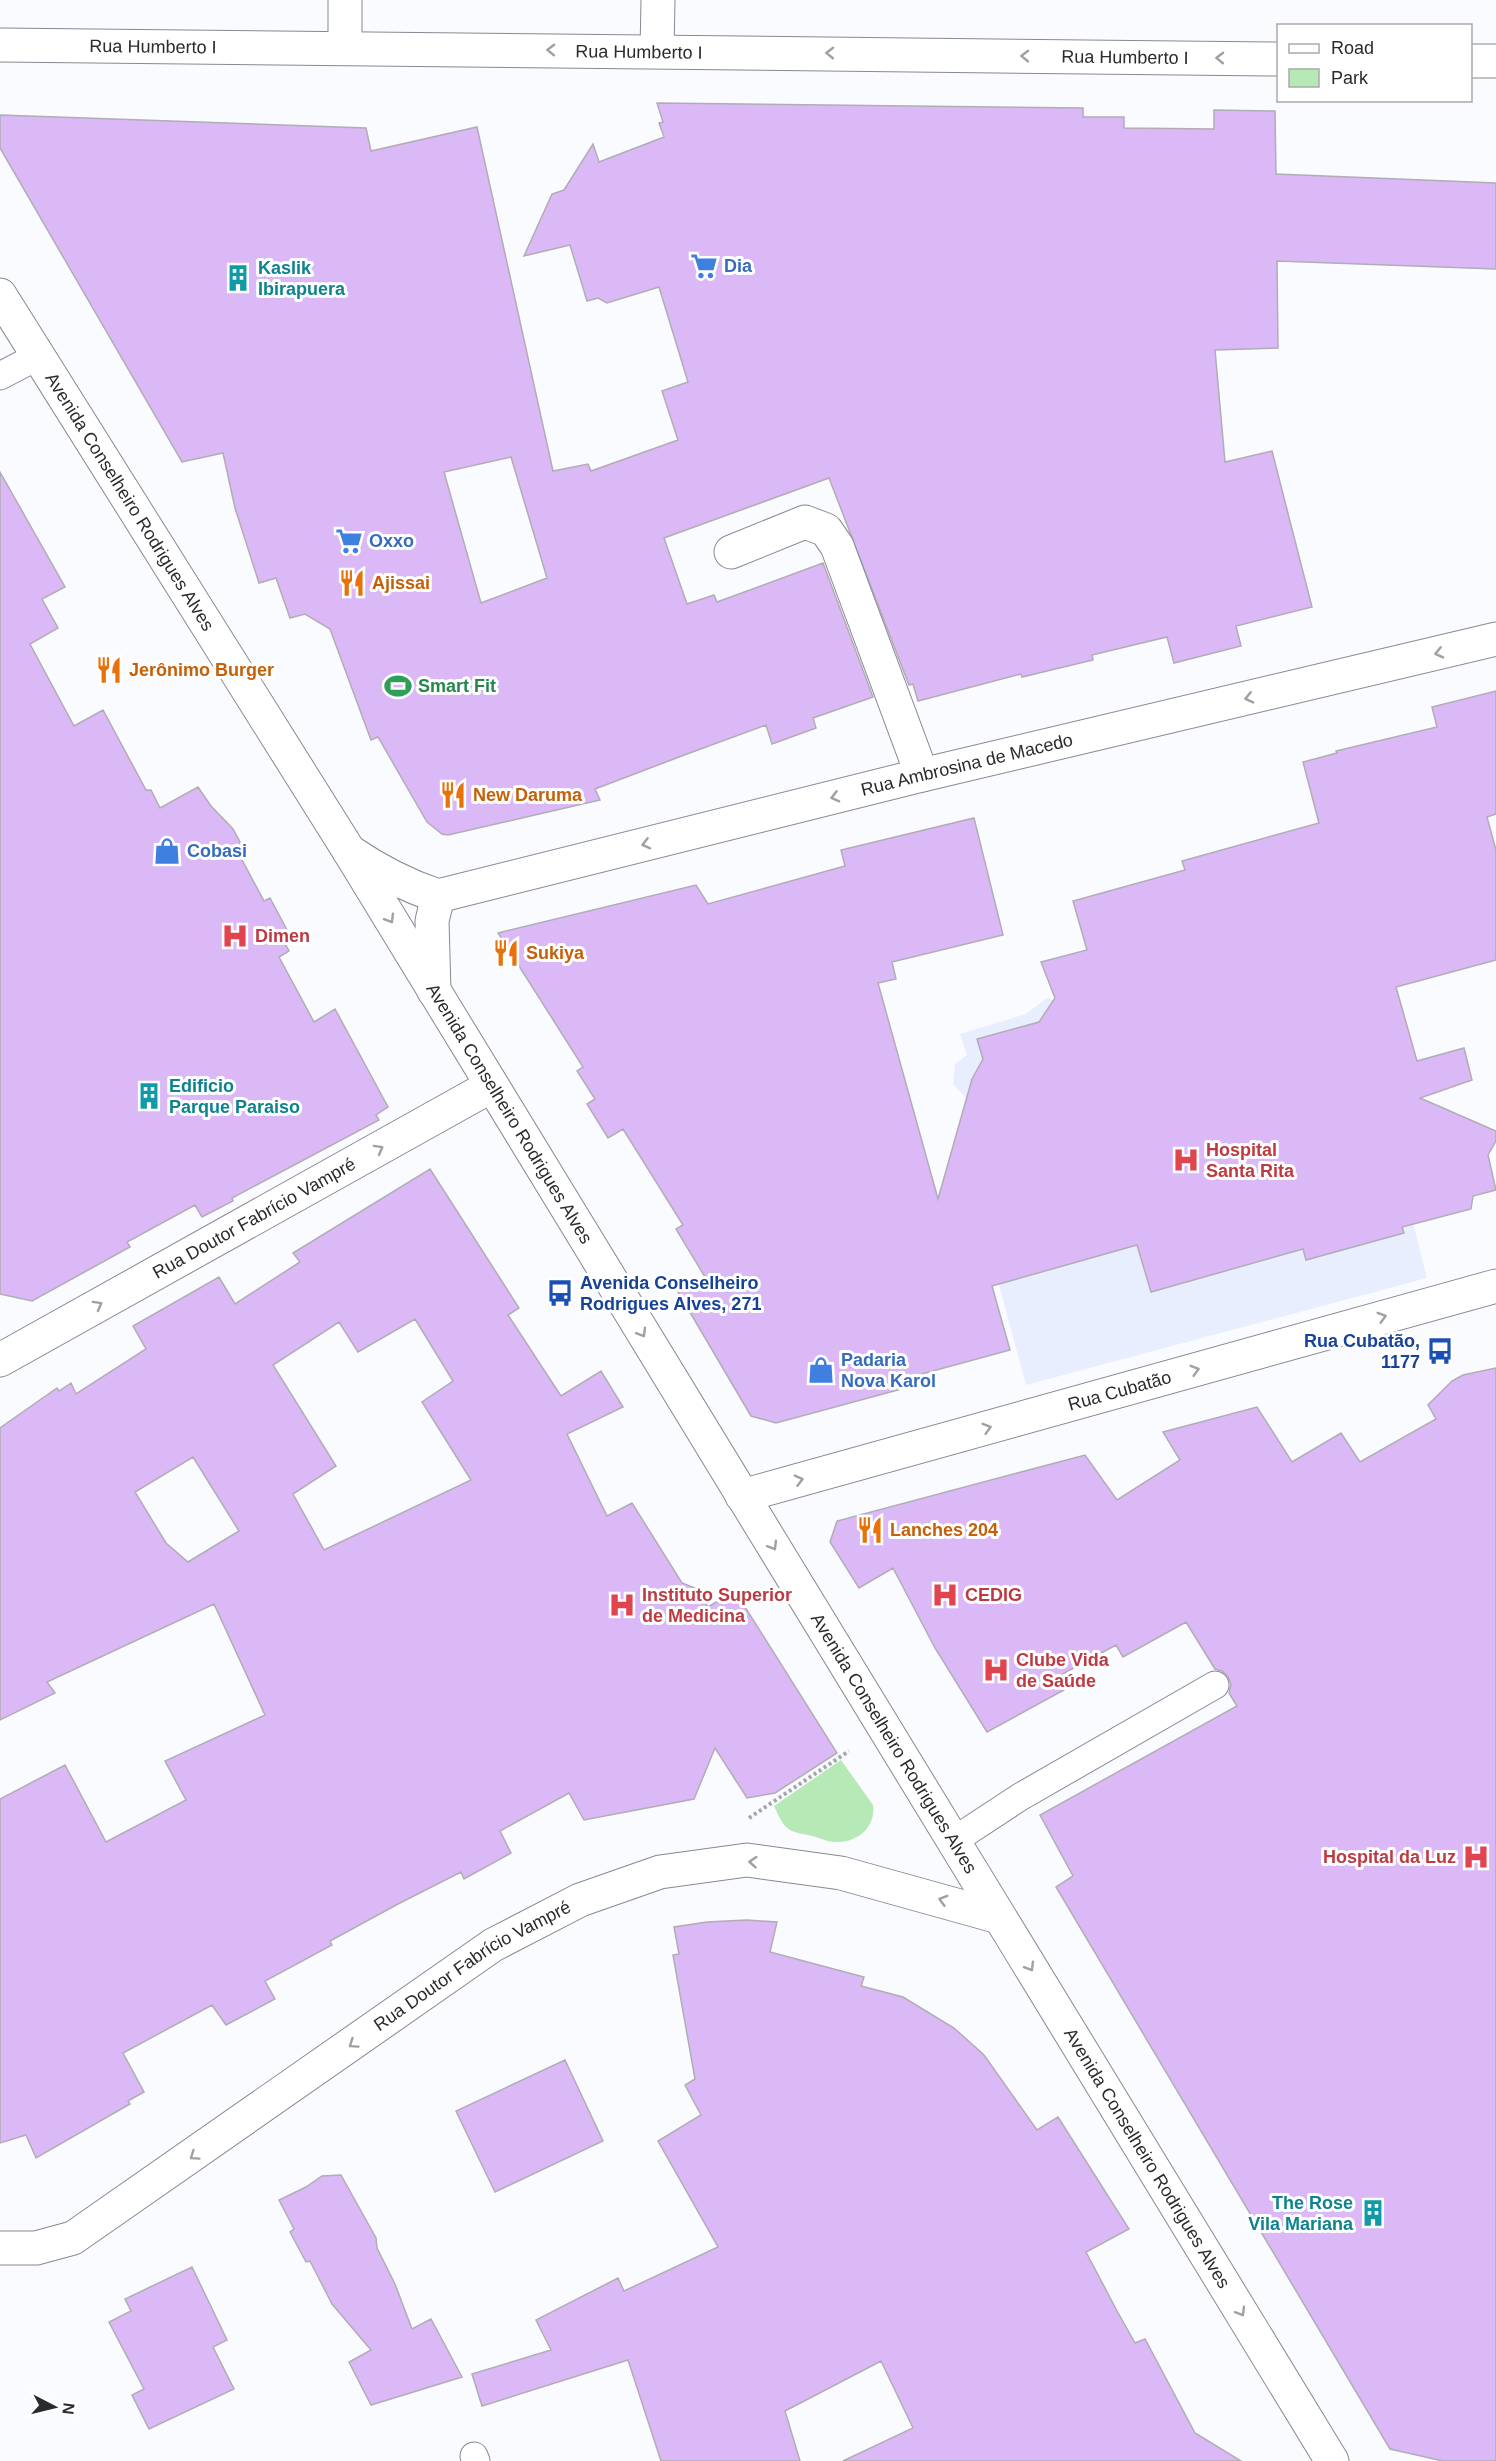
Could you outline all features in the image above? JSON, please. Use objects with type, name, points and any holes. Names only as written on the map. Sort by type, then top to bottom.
[{"type":"street","points":[[345,0],[345,47]]},
{"type":"street","points":[[657,51],[658,0]]},
{"type":"street","name":"Rua Humberto I","points":[[0,45],[1277,59]]},
{"type":"street","points":[[1472,61],[1496,61]]},
{"type":"street","name":"Avenida Conselheiro Rodrigues Alves","points":[[0,295],[349,851],[1332,2461]]},
{"type":"street","points":[[731,552],[805,522],[826,530],[837,546],[922,775]]},
{"type":"street","name":"Rua Ambrosina de Macedo","points":[[438,896],[922,775],[1496,639]]},
{"type":"street","points":[[349,851],[380,872],[405,885],[438,896],[432,921],[434,992]]},
{"type":"street","name":"Rua Doutor Fabrício Vampré","points":[[5,1353],[491,1086]]},
{"type":"street","name":"Rua Cubatão","points":[[742,1496],[1496,1286]]},
{"type":"street","name":"Rua Doutor Fabrício Vampré","points":[[0,2248],[36,2248],[73,2238],[494,1946],[580,1900],[660,1872],[747,1860],[818,1869],[841,1873],[999,1917]]},
{"type":"lane","points":[[0,376],[38,356]]},
{"type":"lane","points":[[953,1841],[1020,1797],[1215,1685]]},
{"type":"path","points":[[749,1818],[849,1750]]},
{"type":"shaded area","name":"Hospital Santa Rita","points":[[1339,926],[1427,1278],[1026,1385],[972,1185],[991,1125],[953,1084],[955,1064],[967,1055],[960,1034],[1026,1014],[1047,998],[1067,1005]]},
{"type":"green space","points":[[841,1760],[873,1805],[872,1820],[864,1832],[851,1840],[835,1842],[798,1833],[786,1827],[774,1806]]},
{"type":"building","points":[[657,103],[1083,108],[1083,117],[1124,117],[1124,128],[1214,129],[1214,110],[1275,111],[1276,174],[1496,183],[1496,269],[1277,261],[1278,348],[1215,350],[1225,462],[1272,451],[1312,607],[1236,626],[1241,646],[1174,663],[1167,637],[1092,655],[1093,660],[1022,677],[1021,674],[918,701],[913,684],[909,685],[829,478],[664,538],[687,604],[714,595],[717,602],[823,563],[873,697],[813,718],[816,728],[772,744],[766,725],[687,754],[595,789],[600,800],[448,835],[442,834],[427,822],[378,737],[371,740],[330,629],[305,614],[290,618],[276,578],[259,583],[235,508],[223,453],[182,462],[0,148],[0,115],[366,128],[371,151],[477,127],[553,471],[588,464],[591,471],[678,440],[662,391],[688,382],[659,287],[607,303],[598,298],[587,301],[570,245],[524,256],[552,194],[564,190],[593,144],[599,162],[664,137],[659,123],[663,122]],"holes":[[[511,457],[547,578],[481,603],[444,472]]]},
{"type":"building","points":[[0,472],[65,587],[42,599],[58,628],[30,644],[74,726],[103,710],[146,790],[151,790],[160,808],[198,787],[211,806],[233,829],[240,842],[241,858],[264,901],[270,898],[287,930],[280,934],[289,951],[279,957],[314,1022],[335,1009],[388,1107],[376,1115],[379,1120],[232,1198],[233,1201],[202,1217],[195,1205],[127,1242],[130,1247],[32,1301],[0,1294]]},
{"type":"building","points":[[1496,691],[1496,814],[1487,817],[1496,850],[1496,960],[1396,987],[1417,1061],[1464,1048],[1472,1080],[1420,1098],[1496,1131],[1496,1141],[1488,1155],[1496,1190],[1473,1196],[1471,1209],[1402,1227],[1404,1233],[1306,1260],[1303,1249],[1151,1292],[1137,1245],[992,1286],[1010,1350],[918,1375],[920,1384],[776,1423],[751,1416],[678,1292],[705,1277],[676,1229],[683,1225],[623,1129],[608,1138],[587,1104],[595,1099],[577,1071],[583,1067],[498,933],[696,885],[708,904],[845,866],[841,850],[974,818],[1003,935],[892,962],[896,979],[878,983],[938,1199],[972,1079],[983,1059],[977,1039],[1039,1022],[1055,998],[1041,962],[1087,950],[1073,901],[1185,870],[1182,861],[1319,823],[1303,762],[1337,753],[1336,751],[1437,727],[1432,707]]},
{"type":"building","points":[[430,1169],[519,1308],[508,1315],[561,1396],[601,1371],[623,1407],[567,1434],[607,1516],[632,1503],[682,1583],[695,1588],[708,1607],[735,1591],[837,1753],[775,1793],[747,1798],[715,1748],[694,1799],[584,1820],[569,1793],[500,1831],[511,1853],[464,1879],[461,1872],[398,1904],[330,1941],[332,1945],[265,1981],[275,1999],[226,2025],[212,2005],[123,2053],[144,2092],[128,2101],[130,2104],[36,2158],[26,2135],[0,2143],[0,1799],[65,1765],[106,1842],[186,1800],[165,1761],[265,1715],[214,1604],[47,1682],[55,1693],[0,1720],[0,1428],[57,1388],[59,1391],[71,1383],[76,1394],[146,1349],[133,1326],[219,1277],[235,1304],[300,1262],[293,1253]],"holes":[[[415,1319],[453,1381],[422,1402],[471,1480],[324,1550],[293,1494],[336,1466],[273,1365],[339,1322],[358,1352]],[[193,1457],[239,1531],[188,1562],[166,1543],[135,1492]]]},
{"type":"building","points":[[1496,1368],[1496,2461],[1443,2461],[1390,2449],[1056,1887],[1073,1876],[1040,1815],[1237,1706],[1229,1693],[1231,1684],[1228,1677],[1222,1671],[1215,1669],[1186,1622],[1123,1657],[1116,1645],[1057,1677],[1064,1690],[987,1732],[935,1648],[893,1568],[859,1588],[830,1542],[837,1521],[1085,1455],[1117,1500],[1180,1460],[1163,1432],[1257,1407],[1292,1462],[1341,1433],[1360,1462],[1436,1419],[1428,1405],[1452,1381],[1463,1375]]},
{"type":"building","points":[[747,1920],[777,1922],[770,1952],[864,1977],[861,1986],[903,1997],[954,2028],[984,2055],[1037,2130],[1058,2117],[1129,2229],[1086,2252],[1116,2309],[1135,2343],[1145,2339],[1195,2433],[1241,2461],[843,2461],[913,2428],[881,2361],[785,2411],[800,2461],[661,2461],[628,2360],[482,2406],[472,2374],[551,2350],[536,2320],[618,2278],[624,2291],[718,2247],[658,2141],[701,2115],[685,2085],[695,2079],[673,1955],[679,1954],[674,1927],[707,1922]]},
{"type":"building","points":[[565,2060],[603,2141],[495,2192],[456,2111]]},
{"type":"building","points":[[341,2175],[376,2238],[377,2248],[395,2284],[412,2329],[431,2319],[462,2377],[371,2405],[349,2362],[371,2350],[332,2304],[310,2261],[306,2262],[290,2232],[294,2229],[279,2200],[306,2187],[322,2176]]},
{"type":"building","points":[[192,2267],[227,2340],[213,2347],[234,2389],[149,2429],[132,2395],[144,2389],[109,2322],[131,2311],[125,2299]]},
{"type":"place","name":"Dia","points":[[704,266]]},
{"type":"place","name":"Kaslik Ibirapuera","points":[[238,278]]},
{"type":"place","name":"Oxxo","points":[[349,541]]},
{"type":"place","name":"Ajissai","points":[[352,583]]},
{"type":"place","name":"Jerônimo Burger","points":[[109,670]]},
{"type":"place","name":"Smart Fit","points":[[398,686]]},
{"type":"place","name":"New Daruma","points":[[453,795]]},
{"type":"place","name":"Cobasi","points":[[167,851]]},
{"type":"place","name":"Dimen","points":[[235,936]]},
{"type":"place","name":"Sukiya","points":[[506,953]]},
{"type":"place","name":"Edificio Parque Paraiso","points":[[149,1096]]},
{"type":"place","name":"Hospital Santa Rita","points":[[1186,1160]]},
{"type":"place","name":"Avenida Conselheiro Rodrigues Alves, 271","points":[[560,1293]]},
{"type":"place","name":"Rua Cubatão, 1177","points":[[1440,1351]]},
{"type":"place","name":"Padaria Nova Karol","points":[[821,1370]]},
{"type":"place","name":"Lanches 204","points":[[870,1530]]},
{"type":"place","name":"CEDIG","points":[[945,1595]]},
{"type":"place","name":"Instituto Superior de Medicina","points":[[622,1605]]},
{"type":"place","name":"Clube Vida de Saúde","points":[[996,1670]]},
{"type":"place","name":"Hospital da Luz","points":[[1476,1857]]},
{"type":"place","name":"The Rose Vila Mariana","points":[[1373,2213]]}]
